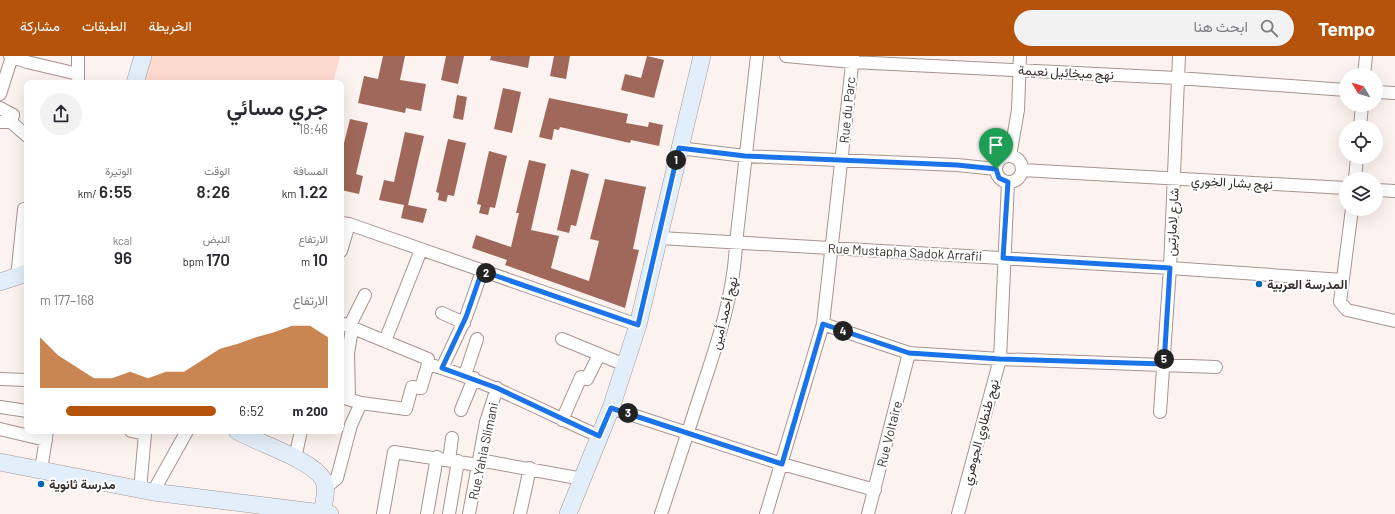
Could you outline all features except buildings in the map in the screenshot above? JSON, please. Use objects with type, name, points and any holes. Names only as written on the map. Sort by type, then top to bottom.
[{"type":"street","points":[[0,94],[11,56],[78,79],[78,56]]},
{"type":"street","points":[[136,80],[143,56]]},
{"type":"street","points":[[568,514],[611,408],[638,325],[660,238],[679,148],[702,56]]},
{"type":"street","name":"نهج أحمد أمين","points":[[661,514],[716,347],[730,299],[735,272],[736,243],[757,56]]},
{"type":"street","name":"نهج ميخائيل نعيمة","points":[[786,56],[1177,78],[1339,90]]},
{"type":"street","points":[[1010,156],[1018,110],[1020,56]]},
{"type":"street","name":"شارع لامارتين","points":[[1160,412],[1170,268],[1179,56]]},
{"type":"street","points":[[1365,68],[1366,56]]},
{"type":"street","name":"Rue du Parc","points":[[766,514],[823,324],[853,59]]},
{"type":"street","points":[[1383,93],[1395,94]]},
{"type":"street","points":[[0,108],[12,114],[6,122],[24,134]]},
{"type":"street","points":[[679,148],[745,156],[996,169]]},
{"type":"street","points":[[1010,156],[1019,160],[1022,170],[1018,179],[1008,182],[999,178],[996,169],[1000,159],[1010,156]]},
{"type":"street","name":"نهج بشار الخوري","points":[[1022,170],[1339,188]]},
{"type":"street","name":"نهج طنطاوي الجوهري","points":[[958,514],[1000,359],[1003,258],[1008,182]]},
{"type":"street","points":[[1383,190],[1395,191]]},
{"type":"street","points":[[0,282],[22,275],[24,209]]},
{"type":"street","points":[[1351,216],[1340,302],[1347,310],[1395,321]]},
{"type":"street","points":[[345,223],[638,325]]},
{"type":"street","name":"Rue Mustapha Sadok Arrafii","points":[[660,238],[1170,268],[1343,280]]},
{"type":"street","points":[[385,341],[421,250]]},
{"type":"street","points":[[442,368],[464,323],[482,271]]},
{"type":"street","points":[[347,326],[428,359],[421,388],[412,387],[406,409],[361,403],[345,398],[348,353],[347,326],[365,295]]},
{"type":"street","points":[[442,313],[464,323]]},
{"type":"street","points":[[823,324],[909,353],[1000,359],[1216,367]]},
{"type":"street","points":[[461,410],[477,339]]},
{"type":"street","points":[[562,339],[599,356],[625,365]]},
{"type":"street","name":"Rue Voltaire","points":[[868,514],[909,353]]},
{"type":"street","points":[[562,420],[580,377],[588,379],[599,356]]},
{"type":"street","points":[[428,364],[497,388],[562,420],[599,436]]},
{"type":"street","points":[[0,379],[24,380]]},
{"type":"street","name":"Rue Yahia Slimani","points":[[469,514],[486,422],[497,388]]},
{"type":"street","points":[[326,487],[337,478],[351,425],[361,403]]},
{"type":"street","points":[[0,407],[24,411]]},
{"type":"street","points":[[611,408],[782,464],[874,490]]},
{"type":"street","points":[[0,429],[24,433]]},
{"type":"street","points":[[34,434],[47,436],[41,470]]},
{"type":"street","points":[[145,434],[146,491]]},
{"type":"street","points":[[146,491],[185,434]]},
{"type":"street","points":[[0,462],[146,491],[326,514],[326,487],[323,479],[295,458],[248,434]]},
{"type":"street","points":[[295,458],[300,434]]},
{"type":"street","points":[[449,514],[453,460],[452,438]]},
{"type":"street","points":[[383,514],[394,452],[530,468],[583,479]]},
{"type":"street","points":[[427,514],[437,457]]},
{"type":"street","points":[[520,514],[530,468]]},
{"type":"shaded area","points":[[148,56],[340,56],[334,80],[140,80]]},
{"type":"place","name":"المدرسة العربية","points":[[1259,284]]},
{"type":"place","name":"مدرسة ثانوية","points":[[41,484]]},
{"type":"route","points":[[679,148],[745,156],[957,165],[996,169],[999,178],[1008,182],[1003,258],[1170,268],[1164,364],[1000,359],[909,353],[823,324],[782,464],[611,408],[599,436],[474,378],[442,368],[466,317],[482,271],[638,325],[660,238],[679,148]]}]
